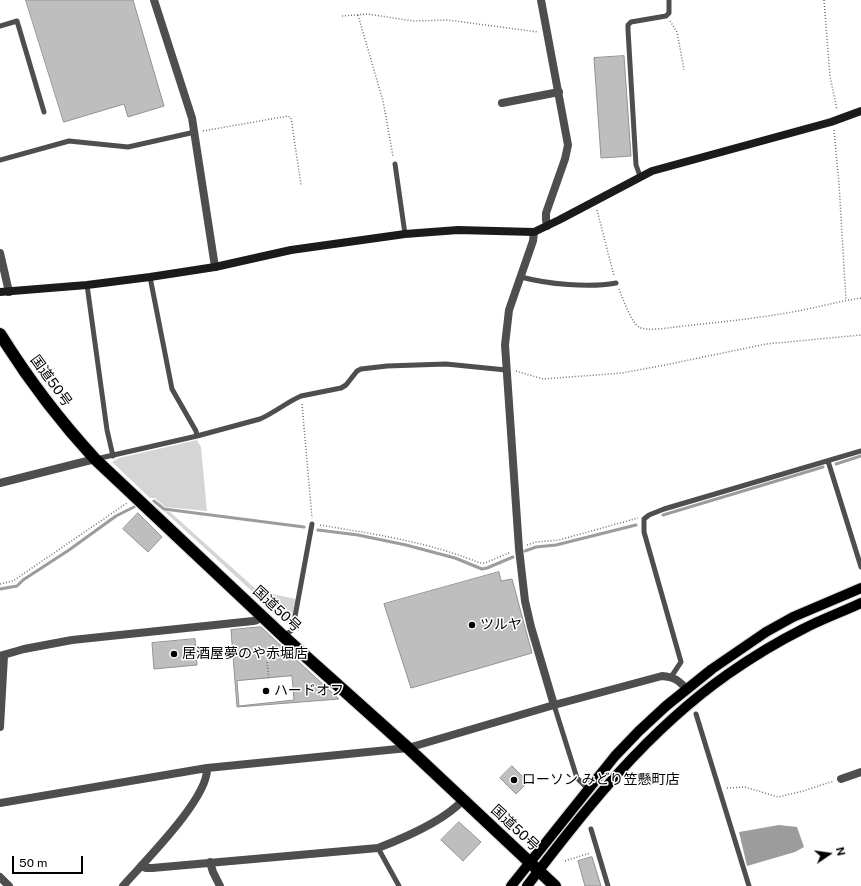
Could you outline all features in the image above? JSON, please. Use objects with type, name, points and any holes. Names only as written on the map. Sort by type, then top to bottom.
[{"type":"highway","name":"国道50号","points":[[0,334],[42,396],[67,428],[95,459],[283,636],[408,748],[555,886]]},
{"type":"main road","points":[[511,886],[616,756],[639,731],[687,690],[712,669],[766,632],[793,617],[861,588]]},
{"type":"main road","points":[[527,886],[611,780],[649,740],[693,701],[728,674],[803,629],[861,603]]},
{"type":"street","points":[[154,0],[192,118],[215,267]]},
{"type":"street","points":[[541,0],[568,145],[565,159],[546,213],[547,226]]},
{"type":"street","points":[[502,103],[559,92]]},
{"type":"street","points":[[0,292],[87,286],[150,277],[215,267],[289,250],[405,234],[458,230],[534,232],[652,171],[831,122],[861,111]]},
{"type":"street","points":[[534,232],[533,241],[509,310],[505,345],[506,370],[519,549],[525,601],[531,627],[554,705]]},
{"type":"street","points":[[0,253],[9,292]]},
{"type":"street","points":[[0,483],[95,459]]},
{"type":"street","points":[[0,727],[2,656],[24,649],[72,640],[253,621],[257,620],[262,615]]},
{"type":"street","points":[[0,803],[207,768],[408,748],[554,705],[662,676],[672,677],[678,680],[687,690]]},
{"type":"street","points":[[123,886],[191,806],[204,784],[207,768]]},
{"type":"street","points":[[841,779],[861,772]]},
{"type":"street","points":[[141,866],[152,868],[378,848],[404,838],[445,815],[457,807],[463,800]]},
{"type":"street","points":[[210,862],[220,886]]},
{"type":"street","points":[[0,876],[9,886]]},
{"type":"lane","points":[[640,176],[636,164],[628,26],[632,22],[666,16],[669,14],[669,0]]},
{"type":"lane","points":[[0,26],[17,21],[44,112]]},
{"type":"lane","points":[[0,160],[69,141],[128,147],[195,132]]},
{"type":"lane","points":[[395,164],[405,234]]},
{"type":"lane","points":[[150,277],[172,389],[196,431],[197,436]]},
{"type":"lane","points":[[521,277],[577,285],[616,283]]},
{"type":"lane","points":[[87,286],[112,456]]},
{"type":"lane","points":[[95,459],[197,436],[260,419],[270,415],[301,396],[341,388],[346,385],[357,371],[361,369],[387,366],[446,364],[506,370]]},
{"type":"lane","points":[[672,677],[681,662],[644,532],[644,519],[649,515],[861,451]]},
{"type":"lane","points":[[828,461],[861,567]]},
{"type":"lane","points":[[283,636],[291,631],[294,622],[312,524]]},
{"type":"lane","points":[[554,705],[577,778],[588,789]]},
{"type":"lane","points":[[696,714],[749,886]]},
{"type":"lane","points":[[591,829],[608,886]]},
{"type":"lane","points":[[378,848],[399,886]]},
{"type":"path","points":[[824,0],[830,76],[840,119]]},
{"type":"path","points":[[358,14],[383,101],[395,164]]},
{"type":"path","points":[[342,16],[368,14],[413,21],[448,20],[541,32],[546,30]]},
{"type":"path","points":[[666,16],[677,32],[684,70]]},
{"type":"path","points":[[195,132],[288,116],[291,118],[300,185]]},
{"type":"path","points":[[831,122],[836,142],[846,300]]},
{"type":"path","points":[[595,201],[616,283],[633,320],[637,326],[643,329],[749,319],[799,311],[861,298]]},
{"type":"path","points":[[506,370],[543,379],[622,373],[766,344],[861,335]]},
{"type":"path","points":[[301,396],[312,524],[401,539],[480,563],[485,563],[536,542],[559,540],[649,515]]},
{"type":"path","points":[[0,584],[13,581],[136,498]]},
{"type":"path","points":[[267,662],[269,678]]},
{"type":"path","points":[[719,790],[730,787],[745,787],[778,796],[803,791],[841,779]]},
{"type":"path","points":[[565,861],[597,851]]},
{"type":"shaded area","points":[[197,440],[201,447],[207,511],[165,507],[155,498],[150,498],[112,462],[119,458]]},
{"type":"shaded area","points":[[164,511],[170,512],[258,591],[296,599],[291,622],[288,624]]},
{"type":"shaded area","points":[[779,825],[797,827],[804,847],[795,852],[747,866],[739,832]]},
{"type":"building","points":[[26,0],[133,0],[164,106],[128,117],[124,104],[64,122]]},
{"type":"building","points":[[624,56],[631,156],[601,158],[594,58]]},
{"type":"building","points":[[138,513],[162,537],[148,552],[123,529]]},
{"type":"building","points":[[499,572],[501,581],[512,579],[532,653],[411,688],[384,604]]},
{"type":"building","points":[[261,627],[339,699],[237,707],[231,630]]},
{"type":"building","points":[[195,639],[197,665],[154,669],[152,643]]},
{"type":"building","name":"ハードオフ","points":[[292,676],[294,700],[239,706],[237,681]]},
{"type":"building","name":"ローソン みどり笠懸町店","points":[[512,766],[528,782],[516,794],[500,778]]},
{"type":"building","points":[[459,822],[481,842],[463,861],[441,840]]},
{"type":"building","points":[[592,857],[601,886],[585,886],[578,861]]},
{"type":"waterway","points":[[836,464],[861,456]]},
{"type":"waterway","points":[[663,515],[823,467]]},
{"type":"waterway","points":[[154,501],[164,509],[304,527]]},
{"type":"waterway","points":[[0,589],[17,586],[23,580],[69,550],[116,516],[134,507]]},
{"type":"waterway","points":[[525,551],[536,547],[556,545],[636,525]]},
{"type":"waterway","points":[[318,530],[358,535],[406,545],[455,558],[482,569],[513,557]]},
{"type":"place","name":"ツルヤ","points":[[472,625]]},
{"type":"place","name":"居酒屋夢のや赤堀店","points":[[174,654]]},
{"type":"place","name":"ハードオフ","points":[[266,691]]},
{"type":"place","name":"ローソン みどり笠懸町店","points":[[514,780]]}]
